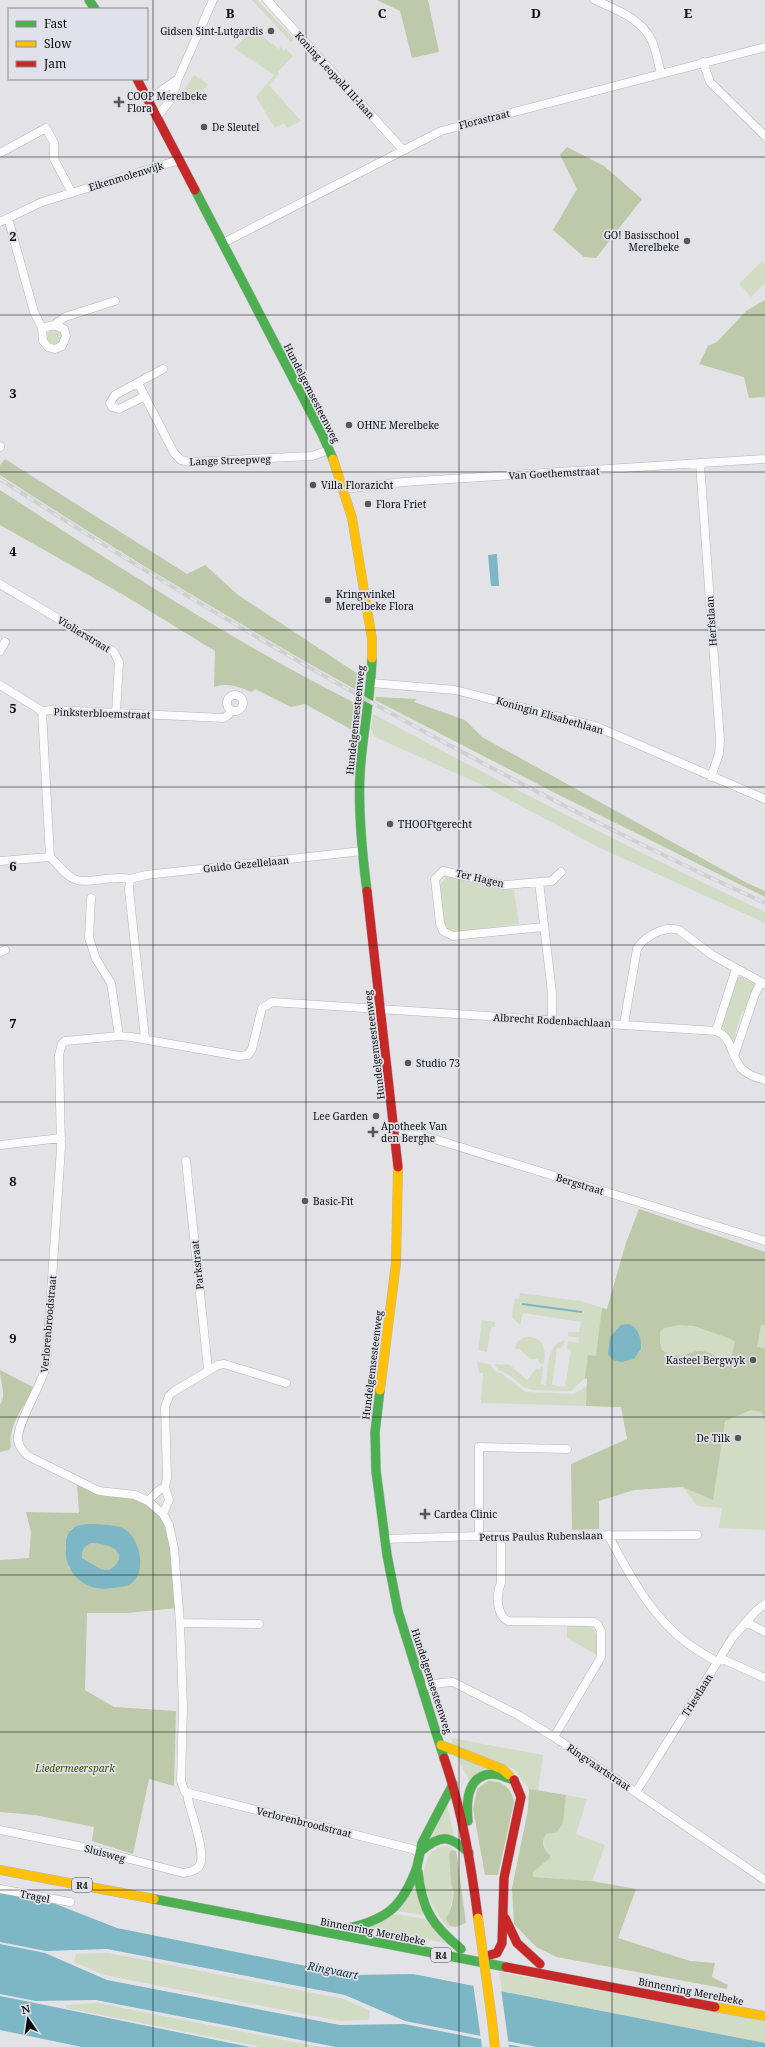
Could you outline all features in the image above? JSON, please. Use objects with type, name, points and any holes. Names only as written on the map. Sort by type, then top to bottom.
[{"type":"main road","name":"Hundelgemsesteenweg","points":[[138,80],[329,450],[344,490],[359,549],[372,639],[371,683],[360,771],[362,851],[395,1131],[399,1188],[397,1250],[375,1432],[376,1471],[385,1539],[398,1611],[453,1784],[469,1853],[495,2047]]},
{"type":"main road","points":[[441,1745],[502,1769],[514,1780],[520,1790],[521,1797],[504,1878],[502,1943],[497,1952],[490,1955]]},
{"type":"main road","points":[[464,1831],[468,1821],[466,1801],[467,1793],[472,1784],[478,1778],[492,1774],[514,1780]]},
{"type":"main road","points":[[349,1928],[370,1924],[392,1912],[410,1886],[417,1867],[422,1842],[430,1831],[453,1784]]},
{"type":"main road","points":[[419,1853],[441,1837],[453,1840],[469,1853]]},
{"type":"main road","name":"R4","points":[[417,1867],[420,1894],[429,1918],[441,1934],[461,1949]]},
{"type":"main road","name":"Binnenring Merelbeke","points":[[0,1870],[765,2016]]},
{"type":"main road","points":[[232,1915],[269,1914],[540,1964]]},
{"type":"main road","points":[[504,1915],[517,1943],[540,1964]]},
{"type":"main road","name":"R4","points":[[540,1964],[645,1986],[651,1995]]},
{"type":"street","points":[[157,117],[172,98],[178,79],[213,0]]},
{"type":"street","name":"Koning Leopold III-laan","points":[[267,0],[403,150]]},
{"type":"street","points":[[595,0],[638,22],[646,31],[652,42],[660,74]]},
{"type":"street","name":"Florastraat","points":[[223,243],[403,150],[454,126],[765,47]]},
{"type":"street","points":[[704,62],[710,82],[765,136]]},
{"type":"street","points":[[148,100],[178,79]]},
{"type":"street","points":[[0,153],[46,128],[54,143],[54,159],[72,192]]},
{"type":"street","name":"Eikenmolenwijk","points":[[0,222],[31,206],[72,192],[179,160]]},
{"type":"street","points":[[8,218],[34,312],[42,328],[45,344],[51,349],[59,348],[66,340],[66,333],[61,327],[54,325]]},
{"type":"street","points":[[42,328],[54,325],[65,317],[115,301]]},
{"type":"street","points":[[145,396],[119,409],[114,409],[110,400],[113,396],[163,369]]},
{"type":"street","name":"Lange Streepweg","points":[[138,383],[174,453],[180,460],[185,462],[312,456],[329,450]]},
{"type":"street","name":"Van Goethemstraat","points":[[344,490],[403,482],[765,459]]},
{"type":"street","name":"Herfstlaan","points":[[700,464],[720,740],[719,754],[711,777]]},
{"type":"street","name":"Violierstraat","points":[[0,584],[114,652],[119,662],[116,713]]},
{"type":"street","points":[[0,651],[5,642]]},
{"type":"street","name":"Koningin Elisabethlaan","points":[[371,683],[424,686],[477,694],[595,726],[765,800]]},
{"type":"street","points":[[0,685],[42,711]]},
{"type":"street","name":"Pinksterbloemstraat","points":[[50,857],[42,711],[52,710],[224,718],[231,710]]},
{"type":"street","name":"Guido Gezellelaan","points":[[50,857],[69,875],[77,880],[117,877],[130,879],[146,875],[362,851]]},
{"type":"street","points":[[0,861],[50,857]]},
{"type":"street","name":"Ter Hagen","points":[[544,927],[453,936],[443,931],[440,923],[435,879],[443,871],[504,885],[552,881],[561,872]]},
{"type":"street","points":[[130,879],[129,890],[145,1038]]},
{"type":"street","points":[[539,882],[552,993],[552,1021]]},
{"type":"street","points":[[91,898],[89,938],[96,959],[111,983],[118,1036]]},
{"type":"street","points":[[624,1024],[637,949],[645,939],[666,929],[674,928],[736,969],[763,983],[755,994],[734,1056]]},
{"type":"street","points":[[736,969],[719,1032],[741,1068],[747,1073],[765,1080]]},
{"type":"street","name":"Verlorenbroodstraat","points":[[381,1008],[272,1002],[262,1008],[252,1049],[248,1055],[145,1038],[118,1036],[65,1041],[62,1044],[59,1055],[61,1138],[46,1366],[43,1380],[19,1429],[18,1439],[20,1448],[28,1456],[99,1491],[128,1494],[148,1500],[163,1514],[172,1535],[180,1623],[183,1708],[181,1781],[183,1788],[188,1794],[412,1848],[419,1853]]},
{"type":"street","name":"Albrecht Rodenbachlaan","points":[[381,1008],[552,1021],[624,1024],[719,1032]]},
{"type":"street","name":"Bergstraat","points":[[395,1131],[421,1135],[765,1241]]},
{"type":"street","points":[[0,1145],[61,1138]]},
{"type":"street","name":"Parkstraat","points":[[186,1161],[208,1369]]},
{"type":"street","points":[[163,1514],[169,1500],[165,1487],[167,1478],[165,1406],[166,1400],[173,1392],[208,1369],[224,1364],[286,1383]]},
{"type":"street","points":[[479,1536],[479,1447],[567,1450]]},
{"type":"street","points":[[148,1500],[159,1490],[165,1487]]},
{"type":"street","points":[[608,1535],[643,1596],[662,1621],[677,1635],[718,1660],[765,1678]]},
{"type":"street","name":"Petrus Paulus Rubenslaan","points":[[385,1539],[479,1536],[697,1535]]},
{"type":"street","points":[[501,1536],[501,1583],[499,1588],[499,1611],[502,1617],[508,1621],[594,1622],[598,1625],[601,1631],[601,1657],[554,1737]]},
{"type":"street","name":"Triestlaan","points":[[636,1792],[736,1633],[765,1604]]},
{"type":"street","points":[[746,1622],[765,1632]]},
{"type":"street","points":[[180,1623],[259,1624]]},
{"type":"street","name":"Ringvaartstraat","points":[[421,1687],[454,1682],[518,1715],[554,1737],[765,1880]]},
{"type":"street","name":"Verlorenbroodstraat","points":[[188,1794],[201,1857]]},
{"type":"street","name":"Sluisweg","points":[[0,1830],[88,1848],[183,1873],[190,1872],[197,1868],[201,1857]]},
{"type":"street","name":"Tragel","points":[[0,1889],[70,1902]]},
{"type":"green space","points":[[252,0],[257,0],[294,39],[291,42]]},
{"type":"green space","points":[[377,0],[428,0],[439,52],[412,58],[400,11]]},
{"type":"green space","points":[[255,28],[271,44],[273,43],[278,49],[281,47],[284,51],[286,49],[293,56],[278,72],[279,74],[269,85],[301,121],[287,128],[284,123],[275,128],[256,97],[274,75],[234,48]]},
{"type":"green space","points":[[194,75],[208,84],[194,104],[181,95]]},
{"type":"green space","points":[[567,147],[604,166],[642,199],[596,258],[584,257],[553,230],[577,189],[560,155]]},
{"type":"green space","points":[[762,261],[765,265],[765,283],[751,297],[739,284]]},
{"type":"green space","points":[[765,300],[765,397],[749,398],[744,377],[699,364],[708,346],[717,342],[746,311]]},
{"type":"green space","points":[[54,329],[60,331],[62,337],[60,343],[54,345],[48,343],[46,337],[48,331]]},
{"type":"green space","points":[[5,459],[187,574],[205,565],[238,595],[364,678],[362,690],[358,691],[222,613],[0,475],[0,465]]},
{"type":"green space","points":[[0,490],[220,629],[357,704],[360,709],[354,731],[305,704],[291,707],[255,689],[252,692],[228,685],[214,687],[215,651],[122,594],[0,525]]},
{"type":"green space","points":[[376,697],[417,699],[414,702],[465,720],[482,737],[747,883],[765,891],[765,897],[557,794],[375,700]]},
{"type":"green space","points":[[373,714],[568,816],[765,912],[765,923],[598,847],[480,784],[375,737],[371,729]]},
{"type":"green space","points":[[452,875],[484,883],[484,885],[498,889],[499,887],[514,890],[519,924],[453,932],[444,926],[439,886],[446,877]]},
{"type":"green space","points":[[739,977],[756,984],[748,1008],[742,1012],[735,1034],[736,1043],[732,1043],[722,1026],[735,980]]},
{"type":"green space","points":[[639,1209],[765,1252],[765,1530],[719,1528],[722,1508],[697,1506],[621,1407],[481,1403],[483,1373],[479,1373],[477,1362],[489,1364],[496,1372],[502,1374],[526,1392],[574,1394],[587,1386],[587,1379],[585,1378],[571,1391],[533,1390],[524,1387],[509,1375],[499,1370],[494,1364],[510,1365],[527,1380],[537,1368],[539,1369],[543,1366],[541,1384],[546,1385],[551,1352],[554,1346],[565,1341],[561,1348],[557,1348],[552,1385],[565,1387],[571,1350],[567,1349],[568,1341],[578,1343],[579,1338],[568,1336],[568,1332],[579,1332],[581,1322],[523,1313],[520,1325],[512,1317],[515,1298],[519,1299],[520,1293],[580,1301],[607,1309],[626,1243]]},
{"type":"green space","points":[[639,1209],[765,1252],[765,1325],[761,1325],[757,1347],[765,1348],[765,1421],[762,1412],[751,1410],[725,1421],[713,1500],[683,1487],[634,1490],[599,1501],[599,1529],[572,1530],[571,1464],[627,1439],[621,1407],[586,1406],[587,1379],[585,1378],[588,1355],[596,1356],[602,1308],[607,1309],[626,1243]],"holes":[[[679,1325],[694,1326],[731,1339],[735,1342],[729,1366],[716,1356],[705,1351],[695,1351],[677,1356],[662,1350],[660,1343],[660,1332],[664,1328]],[[639,1332],[642,1348],[634,1359],[617,1361]]]},
{"type":"green space","points":[[482,1320],[495,1322],[495,1327],[491,1327],[487,1352],[478,1350]]},
{"type":"green space","points":[[525,1337],[531,1337],[540,1341],[545,1353],[544,1364],[540,1363],[537,1359],[530,1359],[519,1349],[515,1349],[513,1353],[518,1341]]},
{"type":"green space","points":[[0,1370],[35,1388],[14,1424],[10,1439],[11,1447],[9,1450],[0,1452],[0,1405],[3,1393]]},
{"type":"green space","name":"Liedermeerspark","points":[[77,1483],[147,1502],[162,1516],[170,1535],[177,1608],[128,1613],[87,1613],[85,1690],[114,1707],[176,1711],[174,1786],[149,1779],[133,1854],[92,1841],[94,1827],[35,1815],[0,1812],[0,1560],[29,1558],[31,1532],[26,1512],[79,1513]],"holes":[[[94,1524],[116,1526],[126,1530],[126,1586],[69,1569],[65,1548],[71,1529],[82,1525]]]},
{"type":"green space","points":[[91,1542],[105,1544],[116,1550],[119,1554],[119,1559],[116,1564],[109,1570],[101,1569],[82,1558],[84,1548]]},
{"type":"green space","points":[[567,1626],[585,1626],[594,1629],[597,1637],[597,1655],[567,1638]]},
{"type":"green space","points":[[451,1738],[543,1755],[538,1791],[529,1789],[514,1769],[453,1745]]},
{"type":"green space","points":[[454,1753],[493,1769],[470,1781]]},
{"type":"green space","points":[[488,1781],[502,1783],[511,1792],[514,1802],[498,1875],[485,1875],[473,1809],[477,1789]]},
{"type":"green space","points":[[529,1789],[566,1795],[563,1823],[557,1832],[546,1834],[543,1843],[544,1848],[550,1855],[550,1858],[533,1872],[533,1877],[592,1881],[636,1889],[618,1938],[690,1961],[715,1963],[712,1977],[728,1985],[727,1989],[557,1957],[536,1947],[514,1924],[512,1888],[528,1810]]},
{"type":"green space","points":[[566,1795],[587,1799],[576,1834],[605,1845],[592,1881],[533,1877],[533,1872],[545,1862],[544,1838],[546,1834],[557,1829],[560,1825],[564,1813]]},
{"type":"green space","points":[[447,1805],[454,1836],[431,1838]]},
{"type":"green space","points":[[449,1846],[456,1851],[453,1850],[449,1854],[451,1883],[454,1892],[447,1921],[450,1926],[448,1928],[432,1904],[425,1886],[424,1876],[428,1858],[432,1852],[439,1847]]},
{"type":"green space","points":[[451,1850],[456,1851],[466,1923],[456,1927],[450,1926],[446,1919],[452,1905],[454,1892],[451,1883],[449,1854]]},
{"type":"green space","points":[[414,1883],[424,1915],[397,1911]]},
{"type":"green space","points":[[394,1914],[425,1919],[445,1943],[369,1928]]},
{"type":"green space","points":[[108,1953],[344,1999],[370,2011],[368,2020],[340,2021],[104,1975],[74,1962],[76,1954]]},
{"type":"green space","points":[[499,1972],[765,2021],[765,2043],[502,1991]]},
{"type":"green space","points":[[98,2003],[320,2047],[262,2047],[66,2008],[66,2005]]},
{"type":"water","points":[[497,554],[499,586],[491,586],[488,555]]},
{"type":"water","points":[[522,1303],[582,1311],[582,1313],[522,1305]]},
{"type":"water","points":[[629,1324],[635,1328],[639,1335],[641,1349],[634,1359],[621,1362],[613,1360],[608,1354],[610,1337],[621,1325]]},
{"type":"water","points":[[82,1525],[111,1525],[123,1528],[135,1541],[140,1555],[140,1563],[137,1577],[131,1584],[102,1589],[85,1584],[72,1572],[66,1554],[66,1540],[71,1530]],"holes":[[[91,1543],[98,1543],[111,1547],[119,1554],[119,1559],[116,1564],[109,1570],[101,1569],[82,1558],[82,1553],[85,1547]]]},
{"type":"water","points":[[0,1892],[53,1903],[117,1928],[351,1975],[413,1974],[765,2043],[765,2047],[537,2047],[405,2021],[345,1995],[107,1949],[46,1951],[0,1942]]},
{"type":"water","points":[[0,1944],[45,1953],[107,1980],[340,2025],[404,2024],[522,2047],[336,2047],[96,2000],[36,2001],[0,1994]]},
{"type":"water","points":[[0,1996],[250,2047],[82,2047],[0,2030]]},
{"type":"pier","points":[[473,1983],[501,1989],[509,2047],[482,2047]]},
{"type":"railway","points":[[0,479],[92,538],[186,595],[375,704],[568,808],[765,903]]},
{"type":"traffic: fast","points":[[89,0],[94,8]]},
{"type":"traffic: fast","points":[[195,190],[323,436],[333,459]]},
{"type":"traffic: fast","points":[[367,891],[361,832],[360,789],[361,759],[372,658]]},
{"type":"traffic: fast","points":[[380,1390],[375,1432],[376,1471],[387,1555],[398,1611],[444,1758]]},
{"type":"traffic: fast","points":[[468,1821],[468,1798],[473,1784],[477,1779],[492,1774],[501,1775],[514,1780]]},
{"type":"traffic: fast","points":[[417,1867],[422,1843],[453,1784]]},
{"type":"traffic: fast","points":[[421,1851],[428,1845],[440,1839],[445,1839],[451,1840],[469,1853]]},
{"type":"traffic: fast","points":[[349,1928],[375,1920],[393,1908],[400,1901],[406,1891],[417,1867]]},
{"type":"traffic: fast","points":[[418,1872],[422,1897],[430,1916],[443,1932],[461,1949]]},
{"type":"traffic: fast","points":[[154,1899],[506,1967]]},
{"type":"traffic: slow","points":[[333,459],[352,518],[372,639],[372,658]]},
{"type":"traffic: slow","points":[[380,1390],[396,1263],[398,1167]]},
{"type":"traffic: slow","points":[[441,1745],[502,1769],[509,1775]]},
{"type":"traffic: slow","points":[[0,1870],[154,1899]]},
{"type":"traffic: slow","points":[[478,1918],[492,2020]]},
{"type":"traffic: slow","points":[[715,2007],[765,2016]]},
{"type":"traffic: slow","points":[[492,2020],[495,2047]]},
{"type":"traffic: jam","points":[[138,80],[195,190]]},
{"type":"traffic: jam","points":[[367,891],[398,1167]]},
{"type":"traffic: jam","points":[[444,1758],[461,1817],[478,1918]]},
{"type":"traffic: jam","points":[[490,1955],[497,1953],[502,1943],[504,1878],[521,1797],[514,1780]]},
{"type":"traffic: jam","points":[[505,1918],[517,1943],[540,1964]]},
{"type":"traffic: jam","points":[[506,1967],[715,2007]]},
{"type":"place","name":"Gidsen Sint-Lutgardis","points":[[271,31]]},
{"type":"place","name":"COOP Merelbeke Flora","points":[[119,102]]},
{"type":"place","name":"De Sleutel","points":[[204,127]]},
{"type":"place","name":"GO! Basisschool Merelbeke","points":[[687,241]]},
{"type":"place","name":"OHNE Merelbeke","points":[[349,425]]},
{"type":"place","name":"Villa Florazicht","points":[[313,485]]},
{"type":"place","name":"Flora Friet","points":[[368,504]]},
{"type":"place","name":"Kringwinkel Merelbeke Flora","points":[[328,600]]},
{"type":"place","name":"THOOFtgerecht","points":[[390,824]]},
{"type":"place","name":"Studio 73","points":[[408,1063]]},
{"type":"place","name":"Lee Garden","points":[[376,1116]]},
{"type":"place","name":"Apotheek Van den Berghe","points":[[373,1132]]},
{"type":"place","name":"Basic-Fit","points":[[305,1201]]},
{"type":"place","name":"Kasteel Bergwyk","points":[[753,1360]]},
{"type":"place","name":"De Tilk","points":[[738,1438]]},
{"type":"place","name":"Cardea Clinic","points":[[425,1514]]},
{"type":"water label","name":"Ringvaart","points":[[333,1970]]}]
